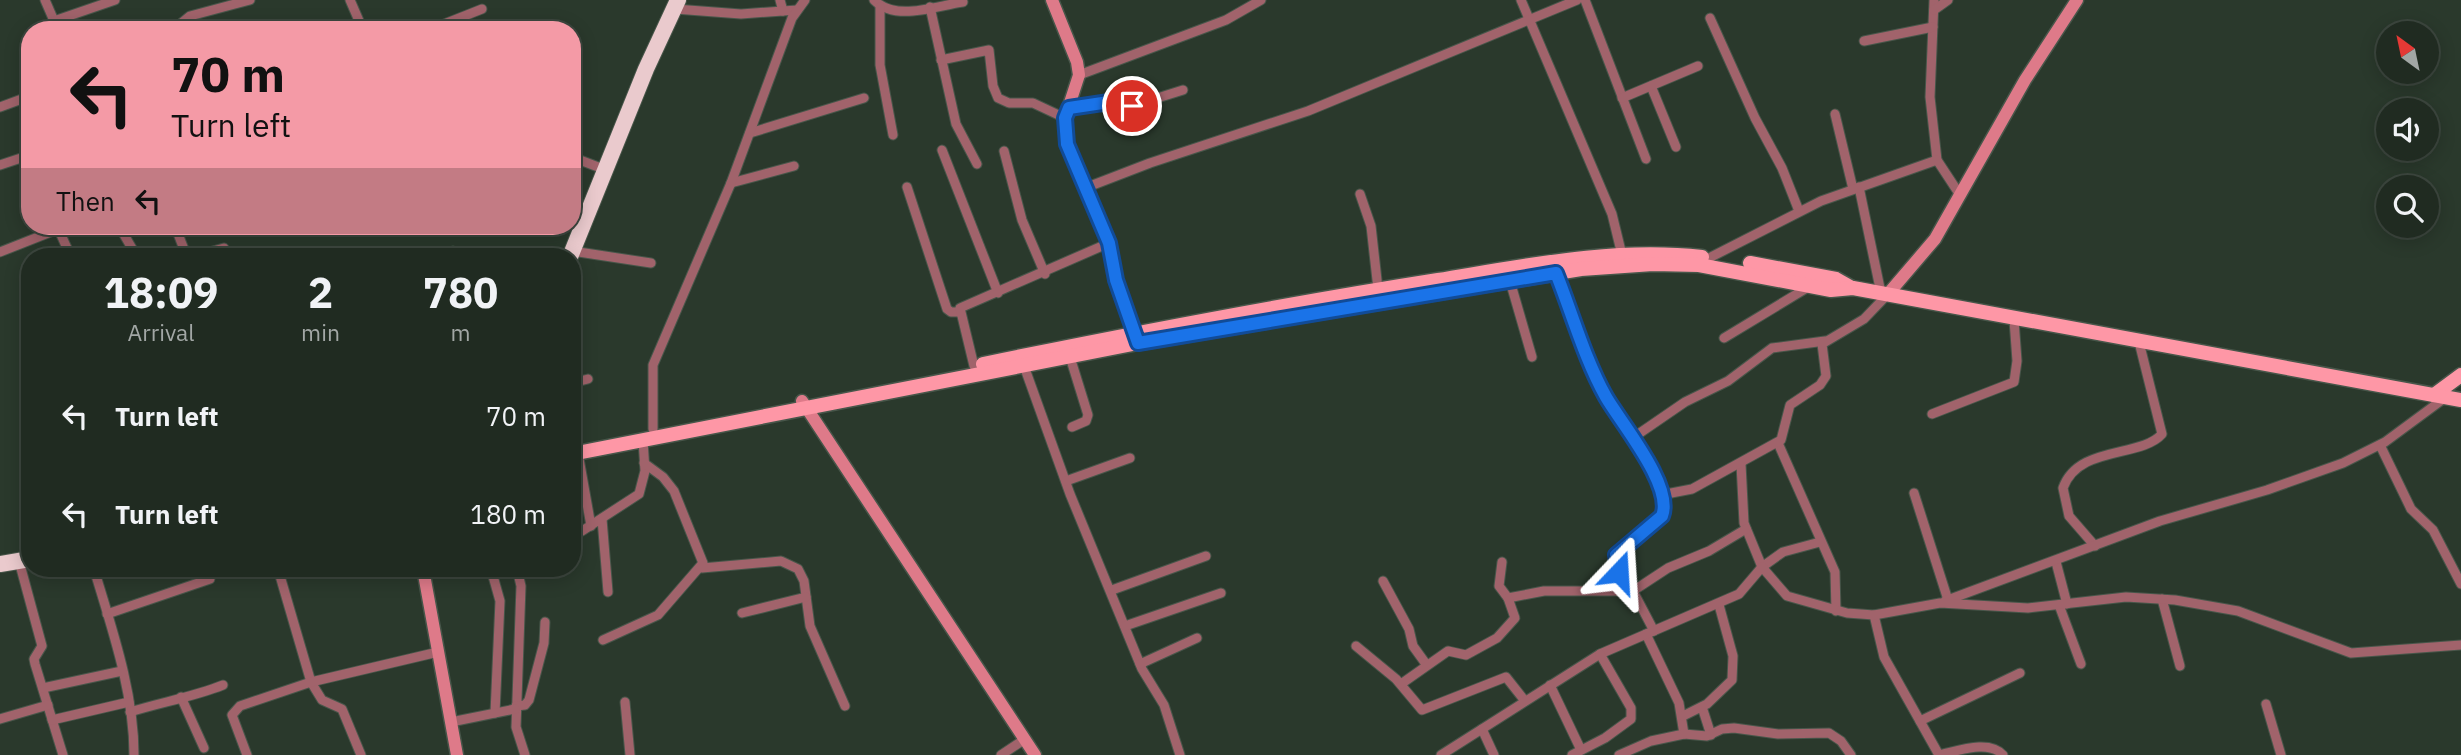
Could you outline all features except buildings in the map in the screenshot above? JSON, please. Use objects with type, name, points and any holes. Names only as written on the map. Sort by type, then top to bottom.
[{"type":"highway","points":[[581,230],[646,69],[676,5]]},
{"type":"highway","points":[[0,555],[21,556]]},
{"type":"highway","points":[[0,564],[21,558]]},
{"type":"main road","points":[[581,449],[653,429],[1070,357],[1136,338],[1378,289],[1622,255],[1675,254],[1709,258],[1812,274],[1836,279],[1853,288]]},
{"type":"main road","points":[[581,450],[643,440],[974,366],[1136,338],[1556,273],[1625,265],[1687,265],[1734,270],[1831,290],[1853,288],[2014,320],[2461,400]]},
{"type":"main road","points":[[2440,396],[2461,375]]},
{"type":"street","points":[[46,0],[54,21]]},
{"type":"street","points":[[67,21],[115,0]]},
{"type":"street","points":[[185,21],[190,16],[250,0]]},
{"type":"street","points":[[350,0],[359,21]]},
{"type":"street","points":[[780,0],[783,11]]},
{"type":"street","points":[[653,429],[653,365],[731,183],[797,10],[806,0]]},
{"type":"street","points":[[1052,0],[1077,62],[1079,75],[1067,113],[1067,144],[1109,243],[1116,280],[1136,338]]},
{"type":"street","points":[[1079,75],[1226,20],[1261,0]]},
{"type":"street","points":[[1521,0],[1612,214],[1622,255]]},
{"type":"street","points":[[1085,188],[1150,163],[1308,111],[1577,0]]},
{"type":"street","points":[[1586,0],[1646,159]]},
{"type":"street","points":[[1934,0],[1930,97],[1937,160],[1960,195]]},
{"type":"street","points":[[1934,10],[1948,0]]},
{"type":"street","points":[[1634,437],[1685,402],[1728,381],[1772,348],[1825,341],[1864,319],[1935,239],[2025,80],[2077,0]]},
{"type":"street","points":[[893,135],[880,65],[877,3],[898,13],[963,2]]},
{"type":"street","points":[[676,5],[741,15],[797,10]]},
{"type":"street","points":[[930,7],[956,124],[977,164]]},
{"type":"street","points":[[452,21],[482,9]]},
{"type":"street","points":[[1710,18],[1755,118],[1782,168],[1799,211]]},
{"type":"street","points":[[1864,41],[1933,27]]},
{"type":"street","points":[[941,60],[989,50],[993,86],[998,98],[1009,103],[1033,103],[1067,113],[1109,102],[1132,106],[1183,90]]},
{"type":"street","points":[[1622,99],[1698,66]]},
{"type":"street","points":[[1651,86],[1676,147]]},
{"type":"street","points":[[750,133],[864,98]]},
{"type":"street","points":[[0,107],[21,99]]},
{"type":"street","points":[[1835,114],[1884,294]]},
{"type":"street","points":[[942,150],[998,293]]},
{"type":"street","points":[[1004,151],[1022,220],[1045,274]]},
{"type":"street","points":[[0,166],[21,158]]},
{"type":"street","points":[[581,160],[606,170]]},
{"type":"street","points":[[1709,258],[1799,211],[1937,160]]},
{"type":"street","points":[[731,183],[794,166]]},
{"type":"street","points":[[906,187],[947,309],[959,312]]},
{"type":"street","points":[[1360,194],[1371,226],[1378,289]]},
{"type":"street","points":[[0,252],[42,235]]},
{"type":"street","points":[[974,366],[959,312],[963,306],[1045,274],[1109,243]]},
{"type":"street","points":[[581,255],[651,263]]},
{"type":"street","points":[[1556,273],[1605,395],[1634,437],[1661,495],[1662,516],[1616,555],[1628,591],[1650,632],[1683,716],[1684,734]]},
{"type":"street","points":[[1510,281],[1532,357]]},
{"type":"street","points":[[1724,338],[1811,285]]},
{"type":"street","points":[[1932,414],[2014,382],[2017,361],[2014,320]]},
{"type":"street","points":[[1661,495],[1692,489],[1778,443],[1785,434],[1793,401],[1820,385],[1826,376],[1822,347],[1825,341]]},
{"type":"street","points":[[2095,546],[2069,516],[2063,488],[2072,473],[2096,458],[2152,441],[2162,434],[2139,342]]},
{"type":"street","points":[[1070,357],[1088,415],[1086,421],[1072,427]]},
{"type":"street","points":[[1024,366],[1066,481],[1140,664],[1164,705],[1180,755]]},
{"type":"street","points":[[581,381],[589,379]]},
{"type":"street","points":[[1741,464],[1746,529],[1762,567],[1787,596],[1836,611],[1874,615],[1944,602],[2180,514],[2319,472],[2379,445],[2440,396]]},
{"type":"street","points":[[804,404],[1035,755]]},
{"type":"street","points":[[581,530],[591,526],[639,494],[644,463],[643,440]]},
{"type":"street","points":[[1778,443],[1838,580],[1836,611]]},
{"type":"street","points":[[2379,445],[2411,509],[2433,530],[2461,584]]},
{"type":"street","points":[[1066,481],[1130,457]]},
{"type":"street","points":[[644,463],[663,477],[674,491],[702,559],[702,568]]},
{"type":"street","points":[[581,482],[591,526]]},
{"type":"street","points":[[1914,493],[1944,602]]},
{"type":"street","points":[[602,519],[608,592]]},
{"type":"street","points":[[1508,598],[1544,591],[1628,591],[1668,568],[1709,551],[1746,529]]},
{"type":"street","points":[[1441,755],[1600,654],[1719,605],[1739,594],[1762,567],[1783,552],[1820,542]]},
{"type":"street","points":[[1112,590],[1206,556]]},
{"type":"street","points":[[603,640],[658,615],[702,568],[786,561],[800,572],[810,626],[845,706]]},
{"type":"street","points":[[1401,684],[1448,650],[1466,654],[1497,638],[1514,618],[1508,598],[1499,586],[1502,562]]},
{"type":"street","points":[[2056,562],[2063,604],[2081,664]]},
{"type":"street","points":[[30,577],[42,646],[34,659],[64,755]]},
{"type":"street","points":[[96,577],[130,707],[134,755]]},
{"type":"street","points":[[280,577],[311,682],[322,700],[342,709],[361,755]]},
{"type":"street","points":[[424,577],[457,755]]},
{"type":"street","points":[[493,577],[500,601],[495,713]]},
{"type":"street","points":[[519,577],[522,586],[515,707],[516,727],[525,755]]},
{"type":"street","points":[[107,614],[210,579]]},
{"type":"street","points":[[1382,581],[1409,629],[1413,646],[1426,664]]},
{"type":"street","points":[[1125,626],[1221,593]]},
{"type":"street","points":[[742,612],[806,597]]},
{"type":"street","points":[[1944,602],[2001,608],[2118,597],[2162,599],[2253,614],[2351,653],[2461,645]]},
{"type":"street","points":[[2162,599],[2180,666]]},
{"type":"street","points":[[1683,716],[1702,707],[1730,683],[1733,675],[1733,656],[1719,605]]},
{"type":"street","points":[[1874,615],[1884,657],[1939,755],[1988,746],[1996,748],[2003,755]]},
{"type":"street","points":[[451,722],[525,705],[529,700],[545,622]]},
{"type":"street","points":[[1140,664],[1197,638]]},
{"type":"street","points":[[1356,646],[1401,684],[1422,710],[1506,677],[1525,701]]},
{"type":"street","points":[[247,755],[234,720],[234,711],[311,682],[438,652]]},
{"type":"street","points":[[1550,685],[1575,754],[1624,725],[1632,713],[1600,654]]},
{"type":"street","points":[[43,688],[122,671]]},
{"type":"street","points":[[1920,721],[2020,673]]},
{"type":"street","points":[[51,720],[198,695],[223,685]]},
{"type":"street","points":[[181,697],[204,748]]},
{"type":"street","points":[[625,702],[629,754]]},
{"type":"street","points":[[2266,704],[2281,755]]},
{"type":"street","points":[[0,719],[48,705]]},
{"type":"street","points":[[1702,707],[1711,735]]},
{"type":"street","points":[[1619,755],[1643,744],[1684,734],[1711,735],[1734,728],[1778,734],[1829,733],[1841,741],[1850,755]]},
{"type":"street","points":[[1482,729],[1494,755]]},
{"type":"street","points":[[1001,755],[1025,739]]},
{"type":"route","points":[[1132,106],[1109,102],[1069,108],[1065,118],[1065,132],[1067,144],[1109,243],[1116,280],[1138,343],[1556,273],[1605,395],[1644,454],[1664,502],[1662,516],[1616,555],[1619,572]]}]
